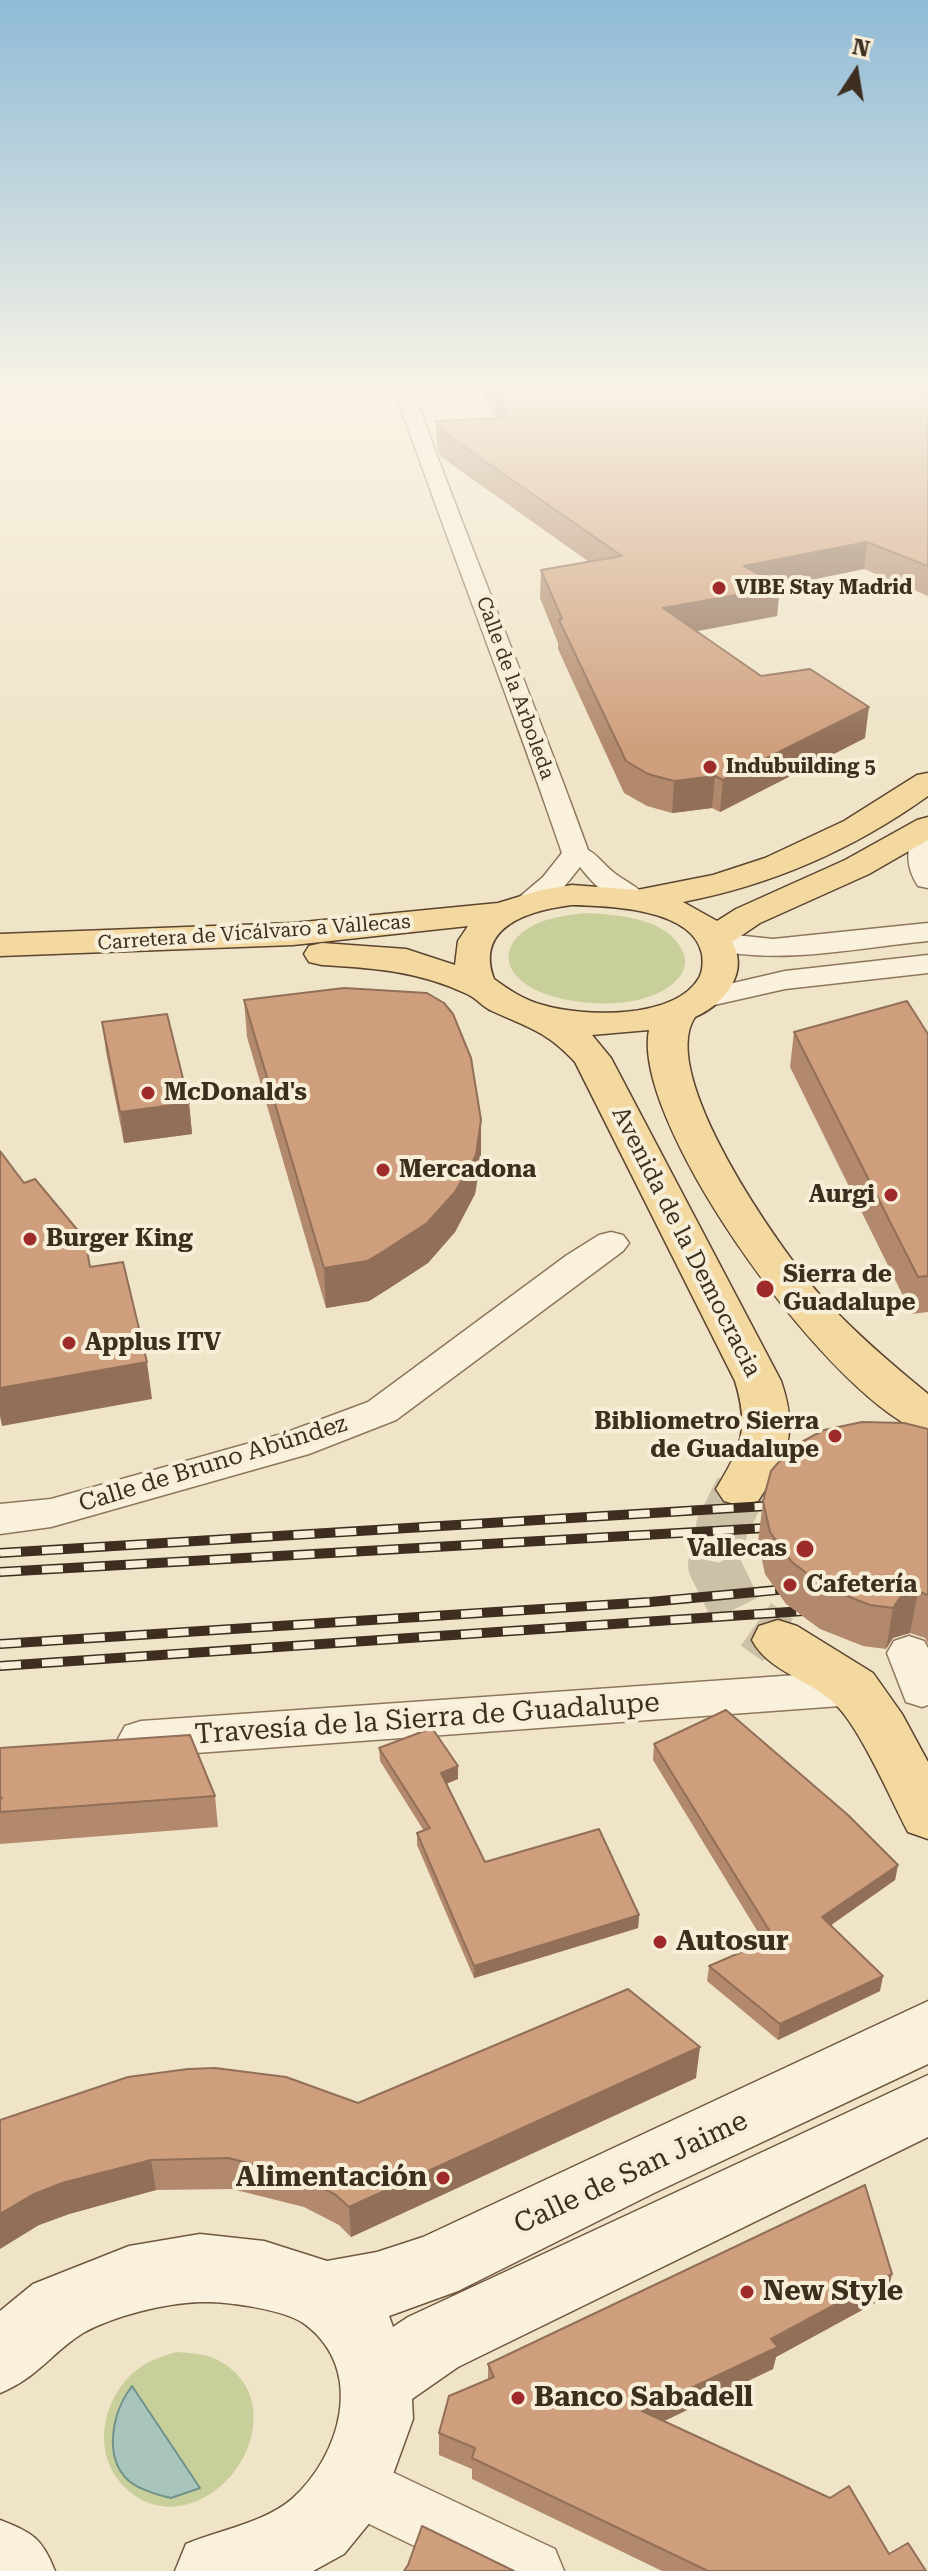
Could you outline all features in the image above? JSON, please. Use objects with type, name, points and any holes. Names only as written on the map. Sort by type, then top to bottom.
[{"type":"main road","points":[[636,899],[720,884],[789,859],[835,839],[928,782]]},
{"type":"main road","points":[[715,940],[748,916],[857,867],[928,830]]},
{"type":"main road","name":"Carretera de Vicálvaro a Vallecas","points":[[0,945],[293,934],[516,908],[572,895],[636,899]]},
{"type":"main road","points":[[636,899],[682,915],[715,940],[722,959],[720,971],[669,1028],[666,1039],[676,1085],[710,1165],[737,1212],[790,1288],[858,1359],[928,1418]]},
{"type":"main road","points":[[480,986],[474,975],[473,946],[482,931],[516,908]]},
{"type":"main road","name":"Carretera de Vicálvaro a Vallecas","points":[[0,965],[342,954],[406,960],[480,986],[515,1008],[540,1017]]},
{"type":"main road","points":[[540,1017],[611,1024],[641,1021],[690,1005]]},
{"type":"main road","name":"Avenida de la Democracia","points":[[540,1017],[570,1034],[592,1058],[758,1381],[769,1418],[767,1442],[756,1468],[741,1489]]},
{"type":"main road","points":[[778,1640],[854,1688],[882,1729],[928,1815]]},
{"type":"main road","name":"Calle de San Jaime","points":[[327,2296],[377,2286],[434,2267],[908,2043],[928,2029]]},
{"type":"main road","points":[[375,2382],[433,2342],[928,2105]]},
{"type":"main road","points":[[0,2357],[58,2309],[129,2280],[200,2268],[264,2275],[327,2296],[359,2330],[375,2382],[377,2419],[354,2484],[317,2527],[270,2553],[213,2571]]},
{"type":"main road","points":[[0,2558],[17,2571]]},
{"type":"street","name":"Calle de la Arboleda","points":[[446,508],[522,701],[576,854],[590,862],[600,876],[636,899]]},
{"type":"street","points":[[928,830],[921,843],[920,856],[928,880]]},
{"type":"street","points":[[516,908],[553,883],[576,854]]},
{"type":"street","points":[[715,940],[773,948],[928,932]]},
{"type":"street","points":[[690,1005],[735,988],[928,964]]},
{"type":"street","name":"Calle de Bruno Abúndez","points":[[0,1519],[51,1513],[295,1444],[382,1411],[595,1253]]},
{"type":"street","name":"Travesía de la Sierra de Guadalupe","points":[[95,1742],[854,1688]]},
{"type":"street","points":[[354,2484],[533,2571]]},
{"type":"green space","points":[[587,913],[642,920],[666,932],[684,955],[681,975],[669,987],[652,996],[613,1003],[554,997],[517,977],[511,968],[510,950],[522,933],[546,920]]},
{"type":"green space","points":[[177,2352],[213,2358],[239,2376],[250,2397],[254,2420],[250,2443],[239,2465],[223,2484],[203,2498],[171,2507],[144,2501],[123,2485],[109,2465],[104,2435],[111,2405],[127,2379],[147,2363]]},
{"type":"water","points":[[132,2386],[200,2488],[171,2498],[138,2487],[121,2471],[115,2460],[113,2434],[120,2408]]},
{"type":"building","points":[[553,508],[928,508],[928,566],[867,542],[744,566],[780,587],[663,608],[761,676],[810,669],[869,707],[723,780],[715,776],[674,781],[648,774],[626,761],[559,620],[562,619],[541,570],[622,556]]},
{"type":"building","name":"Mercadona","points":[[344,988],[427,993],[444,1003],[453,1014],[471,1058],[481,1120],[476,1155],[455,1192],[427,1223],[367,1261],[324,1268],[244,1000]]},
{"type":"building","name":"Aurgi","points":[[907,1001],[928,1034],[928,1276],[918,1277],[794,1032]]},
{"type":"building","name":"McDonald's","points":[[167,1014],[189,1103],[120,1112],[102,1022]]},
{"type":"building","points":[[0,1151],[24,1183],[35,1179],[85,1239],[90,1267],[123,1262],[147,1362],[0,1388]]},
{"type":"building","points":[[862,1422],[904,1423],[928,1429],[928,1595],[918,1591],[901,1596],[893,1608],[870,1605],[826,1588],[792,1562],[770,1532],[763,1501],[771,1471],[792,1447],[824,1430]]},
{"type":"building","points":[[726,1710],[848,1815],[898,1865],[822,1917],[883,1976],[780,2024],[709,1966],[774,1938],[654,1744]]},
{"type":"building","points":[[432,1728],[458,1766],[441,1773],[485,1862],[599,1829],[639,1915],[474,1966],[417,1833],[430,1828],[379,1748]]},
{"type":"building","points":[[190,1735],[215,1796],[0,1812],[0,1748]]},
{"type":"building","points":[[628,1989],[700,2047],[349,2207],[336,2195],[301,2176],[228,2158],[151,2160],[62,2183],[32,2195],[0,2214],[0,2120],[128,2077],[188,2069],[215,2068],[286,2077],[358,2103]]},
{"type":"building","points":[[865,2185],[892,2274],[771,2339],[778,2347],[642,2411],[830,2498],[849,2486],[889,2554],[908,2543],[926,2571],[708,2571],[472,2458],[475,2448],[439,2433],[449,2396],[494,2377],[488,2364]]},
{"type":"building","points":[[422,2526],[514,2571],[404,2571]]},
{"type":"tunnel","points":[[741,1489],[722,1527],[714,1565],[736,1610],[778,1640]]},
{"type":"railway","points":[[0,1553],[783,1505]]},
{"type":"railway","points":[[0,1572],[783,1527]]},
{"type":"railway","points":[[0,1644],[650,1602],[798,1588]]},
{"type":"railway","points":[[0,1666],[818,1610]]},
{"type":"place","name":"VIBE Stay Madrid","points":[[719,588]]},
{"type":"place","name":"Indubuilding 5","points":[[710,767]]},
{"type":"place","name":"McDonald's","points":[[148,1093]]},
{"type":"place","name":"Mercadona","points":[[383,1170]]},
{"type":"place","name":"Aurgi","points":[[891,1195]]},
{"type":"place","name":"Burger King","points":[[30,1239]]},
{"type":"place","name":"Sierra de Guadalupe","points":[[765,1289]]},
{"type":"place","name":"Applus ITV","points":[[69,1343]]},
{"type":"place","name":"Bibliometro Sierra de Guadalupe","points":[[835,1436]]},
{"type":"place","name":"Vallecas","points":[[805,1549]]},
{"type":"place","name":"Cafetería","points":[[790,1585]]},
{"type":"place","name":"Autosur","points":[[660,1942]]},
{"type":"place","name":"Alimentación","points":[[443,2178]]},
{"type":"place","name":"New Style","points":[[747,2292]]},
{"type":"place","name":"Banco Sabadell","points":[[518,2398]]}]
